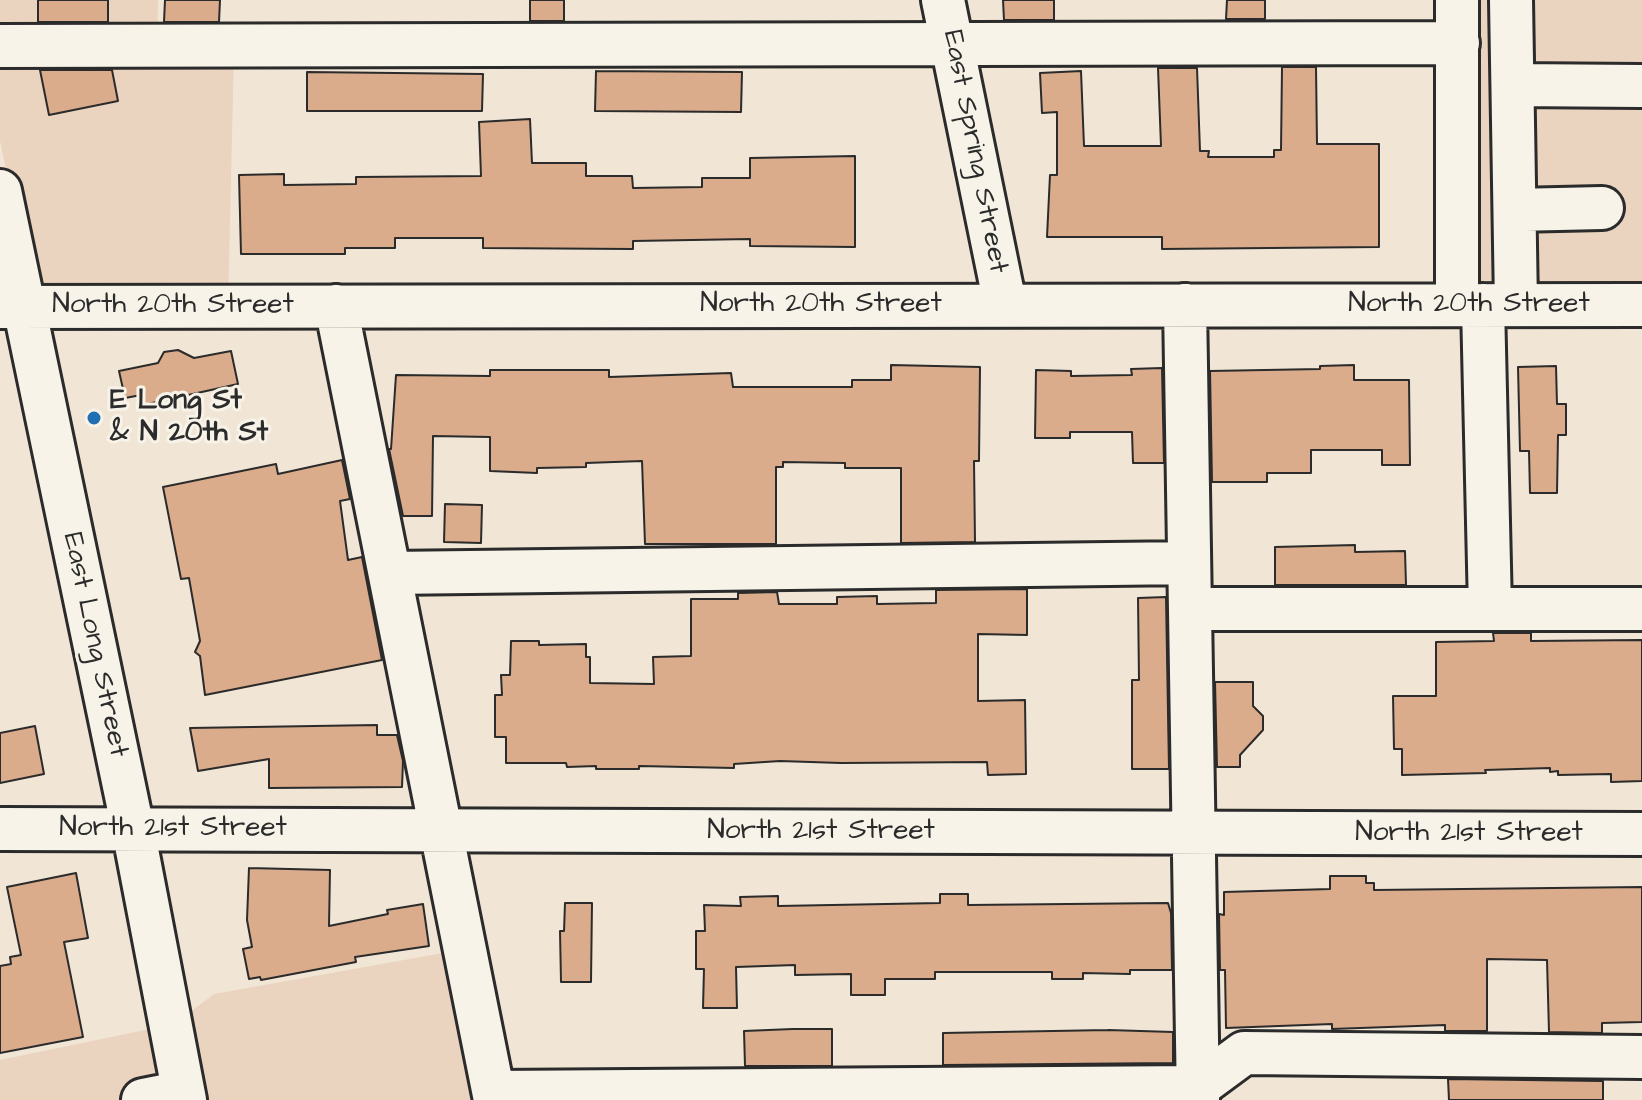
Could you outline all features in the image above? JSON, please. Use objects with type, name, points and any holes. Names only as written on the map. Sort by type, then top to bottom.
[{"type":"street","name":"East Spring Street","points":[[943,0],[1005,304]]},
{"type":"street","points":[[1457,0],[1458,43],[1485,305],[1490,609]]},
{"type":"street","points":[[1485,305],[1515,210],[1511,0]]},
{"type":"street","points":[[0,46],[1458,43]]},
{"type":"street","points":[[1513,85],[1642,86]]},
{"type":"street","name":"East Long Street","points":[[0,191],[12,307],[133,829],[170,1097]]},
{"type":"street","points":[[1515,210],[1602,208]]},
{"type":"street","points":[[1185,305],[1198,1093]]},
{"type":"street","name":"North 20th Street","points":[[12,307],[1642,305]]},
{"type":"street","points":[[336,306],[495,1096],[1198,1093],[1244,1053],[1642,1057]]},
{"type":"street","points":[[390,573],[1189,563]]},
{"type":"street","points":[[1190,609],[1642,609]]},
{"type":"street","name":"North 21st Street","points":[[0,829],[1642,834]]},
{"type":"shaded area","points":[[0,0],[158,0],[157,54],[234,54],[228,306],[35,308],[0,141]]},
{"type":"shaded area","points":[[1455,0],[1642,0],[1642,309],[1456,311]]},
{"type":"shaded area","points":[[471,948],[500,1100],[0,1100],[0,1060],[174,1024],[214,994]]},
{"type":"building","points":[[38,0],[108,0],[108,22],[38,22]]},
{"type":"building","points":[[165,0],[220,0],[219,22],[164,22]]},
{"type":"building","points":[[530,0],[564,0],[564,21],[530,21]]},
{"type":"building","points":[[1003,0],[1054,0],[1054,20],[1004,20]]},
{"type":"building","points":[[1227,0],[1265,0],[1265,19],[1226,19]]},
{"type":"building","points":[[1282,67],[1316,67],[1317,144],[1379,144],[1379,247],[1162,249],[1162,237],[1047,237],[1050,175],[1057,175],[1057,112],[1042,113],[1040,73],[1081,71],[1084,146],[1161,146],[1158,68],[1197,68],[1200,151],[1209,151],[1208,157],[1274,157],[1274,150],[1281,150]]},
{"type":"building","points":[[40,70],[112,70],[118,101],[49,115]]},
{"type":"building","points":[[596,71],[742,72],[741,112],[595,111]]},
{"type":"building","points":[[307,72],[483,74],[482,111],[307,111]]},
{"type":"building","points":[[530,119],[532,163],[586,163],[586,176],[632,176],[633,188],[702,187],[702,178],[750,178],[750,158],[855,156],[855,247],[750,246],[750,239],[633,241],[633,249],[483,248],[483,238],[395,238],[395,248],[345,248],[345,254],[241,254],[239,175],[284,174],[284,185],[356,184],[356,177],[481,176],[479,122]]},
{"type":"building","points":[[178,350],[194,358],[231,351],[238,384],[143,405],[141,395],[125,398],[119,371],[158,363],[164,352]]},
{"type":"building","points":[[891,365],[980,367],[979,461],[974,461],[975,542],[901,543],[901,468],[845,468],[845,463],[783,462],[783,467],[776,467],[776,544],[645,544],[642,461],[537,468],[537,473],[490,471],[490,437],[433,436],[432,516],[403,516],[389,449],[396,375],[490,376],[490,370],[609,370],[609,377],[731,373],[733,387],[852,387],[852,380],[891,380]]},
{"type":"building","points":[[1354,365],[1354,380],[1409,380],[1410,465],[1382,465],[1382,450],[1311,450],[1311,473],[1267,473],[1267,482],[1212,482],[1210,371],[1320,369],[1320,366]]},
{"type":"building","points":[[1556,366],[1557,404],[1566,404],[1566,435],[1558,435],[1557,493],[1530,493],[1529,451],[1520,451],[1518,367]]},
{"type":"building","points":[[1162,368],[1164,463],[1133,463],[1132,432],[1070,432],[1070,438],[1035,438],[1036,370],[1071,371],[1071,376],[1132,375],[1131,369]]},
{"type":"building","points":[[342,460],[350,499],[340,501],[348,560],[362,557],[382,660],[205,695],[200,656],[195,652],[200,641],[189,578],[181,579],[163,487],[276,464],[278,474]]},
{"type":"building","points":[[445,504],[482,505],[481,543],[444,542]]},
{"type":"building","points":[[1355,545],[1355,552],[1405,551],[1406,585],[1275,585],[1275,547]]},
{"type":"building","points":[[1027,589],[1027,635],[978,634],[978,701],[1025,700],[1026,774],[988,775],[987,762],[780,761],[734,764],[734,768],[639,766],[639,769],[567,767],[566,763],[506,763],[506,737],[495,737],[495,695],[502,695],[501,675],[510,675],[511,641],[539,641],[539,645],[586,644],[586,657],[590,657],[590,683],[654,684],[653,657],[691,656],[691,599],[738,599],[738,593],[777,592],[779,604],[837,604],[837,597],[877,596],[877,604],[936,603],[936,590]]},
{"type":"building","points":[[1166,597],[1169,769],[1132,769],[1132,680],[1139,680],[1138,598]]},
{"type":"building","points":[[1493,633],[1531,633],[1531,641],[1642,640],[1642,781],[1611,782],[1611,774],[1558,775],[1558,771],[1550,772],[1550,768],[1402,775],[1402,749],[1394,749],[1393,696],[1436,696],[1436,642],[1494,641]]},
{"type":"building","points":[[1215,682],[1253,682],[1253,706],[1263,716],[1263,730],[1240,755],[1240,767],[1217,767]]},
{"type":"building","points":[[377,725],[377,735],[397,735],[403,761],[402,787],[269,788],[269,759],[198,771],[190,728]]},
{"type":"building","points":[[35,726],[44,774],[0,783],[0,733]]},
{"type":"building","points":[[249,868],[330,870],[329,926],[423,904],[429,946],[355,957],[356,962],[261,980],[260,977],[249,979],[243,949],[252,947],[247,920]]},
{"type":"building","points":[[76,873],[88,938],[64,942],[83,1037],[0,1053],[0,966],[11,964],[10,957],[21,955],[7,887]]},
{"type":"building","points":[[1330,876],[1366,876],[1366,883],[1374,883],[1374,890],[1642,887],[1642,1022],[1602,1023],[1602,1033],[1549,1032],[1547,960],[1487,959],[1487,1031],[1445,1031],[1445,1025],[1332,1029],[1332,1024],[1226,1028],[1225,970],[1220,970],[1219,914],[1224,915],[1224,892],[1330,889]]},
{"type":"building","points":[[940,894],[968,894],[968,905],[1168,903],[1172,970],[1130,970],[1130,974],[1083,973],[1083,979],[1052,979],[1052,972],[935,972],[935,979],[885,979],[885,995],[851,995],[851,974],[795,975],[795,965],[736,967],[737,1008],[703,1008],[704,969],[696,969],[696,931],[705,931],[704,905],[741,906],[740,897],[778,896],[778,906],[940,903]]},
{"type":"building","points":[[565,903],[592,903],[591,982],[561,982],[560,931],[564,931]]},
{"type":"building","points":[[832,1029],[832,1066],[745,1066],[744,1031]]},
{"type":"building","points":[[1173,1032],[1173,1063],[943,1065],[943,1033]]},
{"type":"building","points":[[1448,1079],[1603,1081],[1603,1100],[1449,1100]]},
{"type":"place","name":"E Long St & N 20th St","points":[[94,418]]}]
